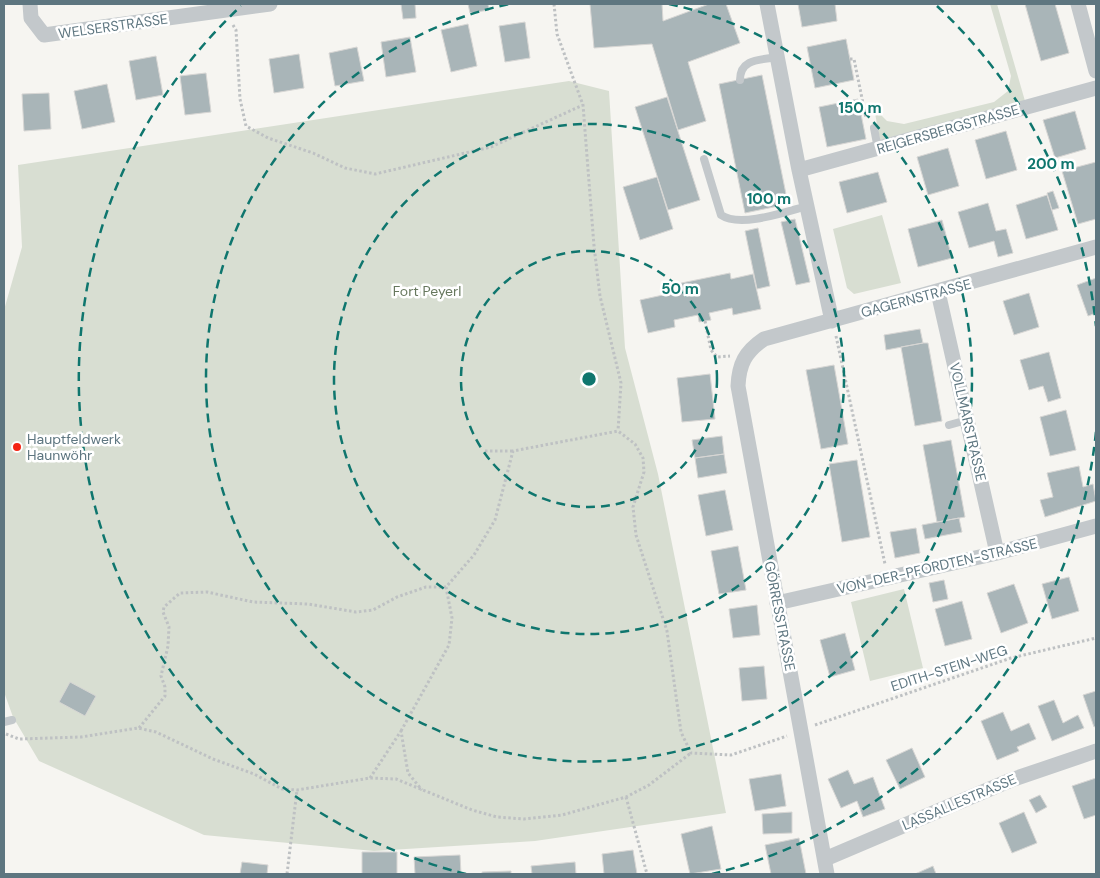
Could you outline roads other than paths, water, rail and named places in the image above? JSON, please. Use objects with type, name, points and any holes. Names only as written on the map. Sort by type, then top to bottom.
[{"type":"street","name":"WELSERSTRASSE","points":[[30,4],[31,18],[44,35],[226,7],[270,4]]},
{"type":"street","points":[[767,4],[799,170],[832,320]]},
{"type":"street","points":[[1078,4],[1096,71]]},
{"type":"street","name":"REIGERSBERGSTRASSE","points":[[799,170],[1096,88]]},
{"type":"street","name":"GAGERNSTRASSE","points":[[738,357],[764,339],[1096,247]]},
{"type":"street","name":"VOLLMARSTRASSE","points":[[938,292],[997,553]]},
{"type":"street","name":"GÖRRESSTRASSE","points":[[738,357],[738,386],[826,867]]},
{"type":"street","name":"VON-DER-PFORDTEN-STRASSE","points":[[778,603],[997,553],[1096,526]]},
{"type":"street","name":"LASSALLESTRASSE","points":[[826,867],[1011,780],[1096,751]]},
{"type":"lane","points":[[740,80],[742,68],[746,63],[778,58]]},
{"type":"lane","points":[[874,128],[878,149]]},
{"type":"lane","points":[[704,159],[721,215],[728,220],[747,220],[807,206]]},
{"type":"lane","points":[[949,424],[967,420]]},
{"type":"lane","points":[[4,722],[12,720]]},
{"type":"place","name":"Hauptfeldwerk Haunwöhr","points":[[17,447]]},
{"type":"park label","name":"Fort Peyerl","points":[[427,291]]}]
